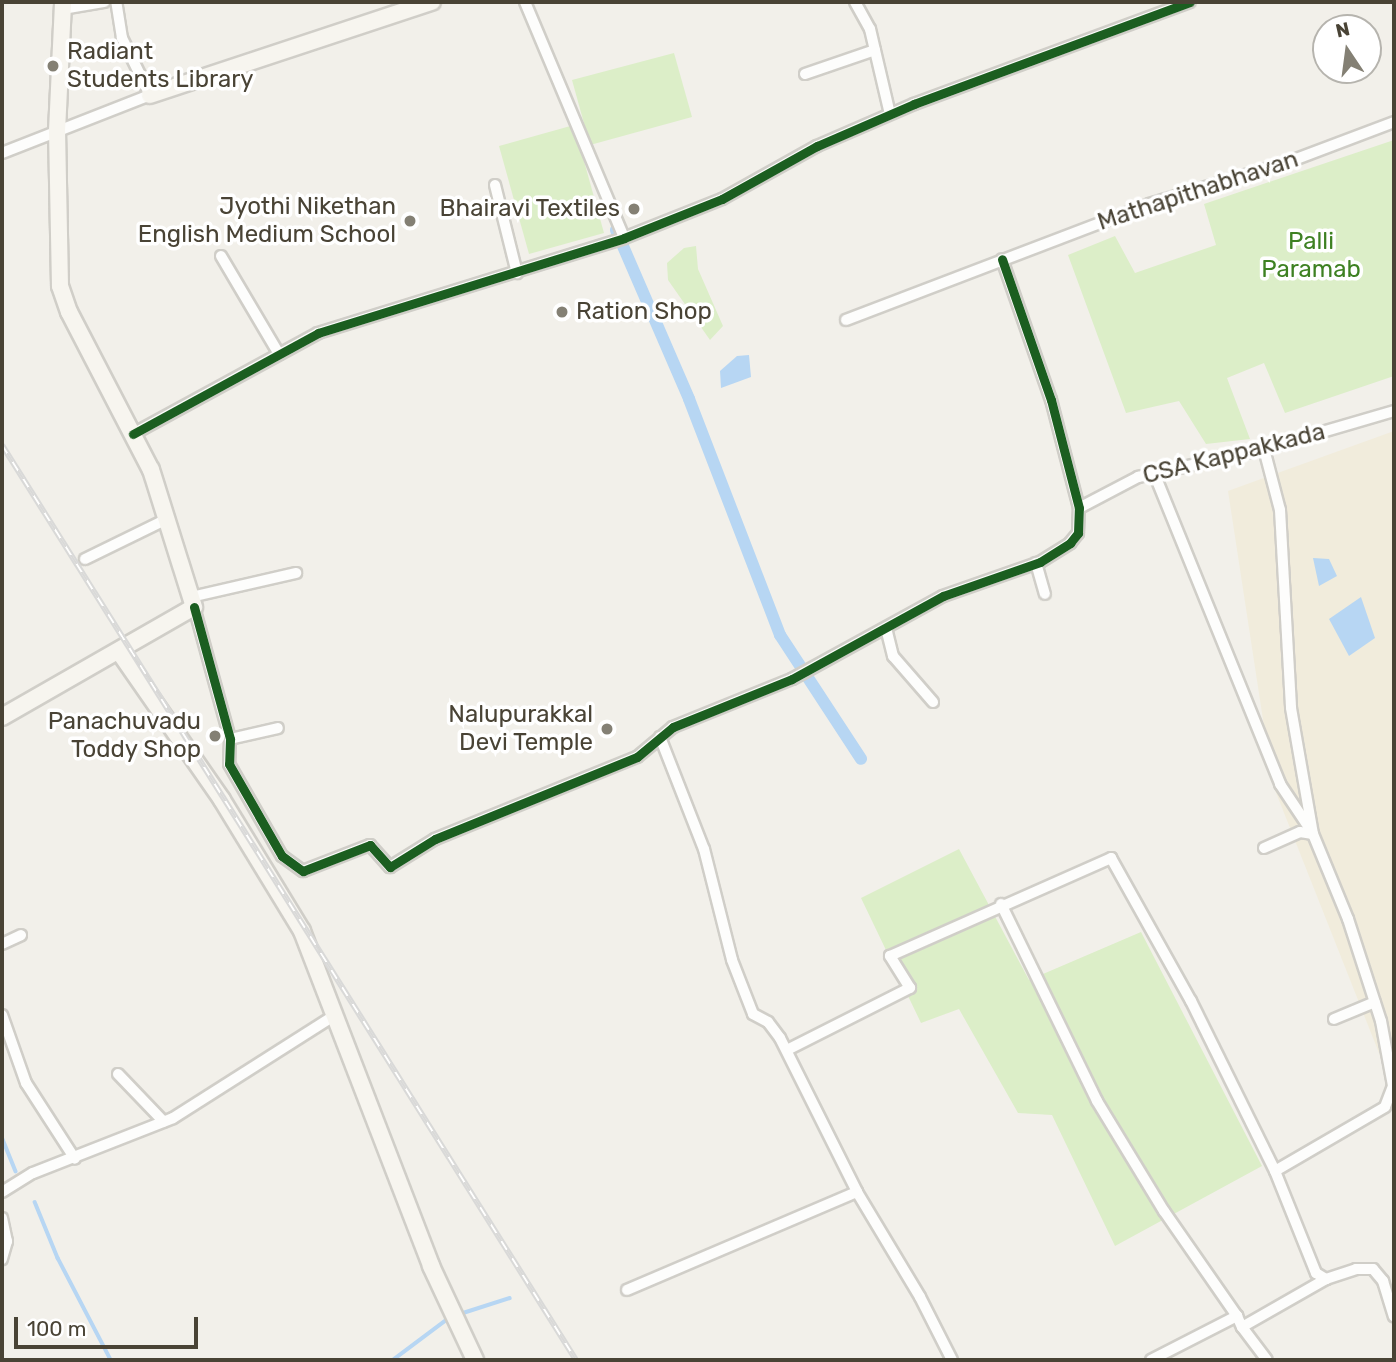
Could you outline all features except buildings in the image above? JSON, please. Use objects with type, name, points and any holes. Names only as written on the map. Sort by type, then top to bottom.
[{"type":"main road","points":[[150,95],[432,2]]},
{"type":"main road","points":[[2,718],[120,653],[192,602],[169,518],[133,434],[69,312],[60,286],[57,131],[63,5]]},
{"type":"main road","points":[[120,653],[222,800],[302,931],[332,1017],[475,1360]]},
{"type":"street","points":[[63,5],[104,2]]},
{"type":"street","points":[[2,153],[150,95],[122,38],[116,2]]},
{"type":"street","points":[[525,2],[620,240]]},
{"type":"street","points":[[855,2],[874,50],[890,114]]},
{"type":"street","points":[[133,434],[318,333],[376,312],[517,273],[620,240],[723,199],[817,146],[890,114],[1190,2]]},
{"type":"street","points":[[805,74],[874,50]]},
{"type":"street","name":"Mathapithabhavan","points":[[846,320],[1149,204],[1291,161],[1394,122]]},
{"type":"street","points":[[495,185],[517,273]]},
{"type":"street","points":[[221,256],[279,354]]},
{"type":"street","points":[[296,573],[192,602],[230,739],[229,764],[282,856],[303,871],[370,845],[390,867],[435,839],[617,766],[673,727],[792,679],[943,596],[1036,563],[1070,543],[1078,533],[1079,508],[1051,400],[1002,259]]},
{"type":"street","name":"CSA Kappakkada","points":[[1079,508],[1154,473],[1264,449],[1394,411]]},
{"type":"street","points":[[1264,449],[1280,510],[1291,708],[1313,834]]},
{"type":"street","points":[[1154,473],[1280,784],[1313,834],[1348,919],[1375,1002],[1391,1068],[1392,1102],[1275,1171]]},
{"type":"street","points":[[85,559],[169,518]]},
{"type":"street","points":[[1036,563],[1045,594]]},
{"type":"street","points":[[886,628],[893,656],[933,702]]},
{"type":"street","points":[[230,739],[278,728]]},
{"type":"street","points":[[660,737],[704,849],[732,960],[753,1014],[768,1022],[787,1050],[857,1192],[920,1297],[952,1360]]},
{"type":"street","points":[[1264,848],[1300,832],[1313,834]]},
{"type":"street","points":[[787,1050],[910,988],[890,956],[1001,904],[1111,858],[1191,1001],[1275,1171],[1308,1258],[1316,1273],[1326,1279]]},
{"type":"street","points":[[1001,904],[1097,1101],[1164,1211],[1267,1360]]},
{"type":"street","points":[[2,944],[21,935]]},
{"type":"street","points":[[1334,1019],[1375,1002]]},
{"type":"street","points":[[2,1015],[26,1083],[75,1159]]},
{"type":"street","points":[[2,1192],[33,1172],[75,1159],[164,1122],[255,1069],[332,1017]]},
{"type":"street","points":[[118,1074],[164,1122]]},
{"type":"street","points":[[627,1290],[857,1192]]},
{"type":"street","points":[[2,1218],[7,1241],[2,1259]]},
{"type":"street","points":[[1242,1327],[1326,1279],[1356,1269],[1373,1269],[1383,1281],[1394,1316]]},
{"type":"street","points":[[1151,1360],[1237,1316]]},
{"type":"shaded area","points":[[1394,431],[1394,1091],[1273,785],[1228,491]]},
{"type":"green space","points":[[674,53],[692,117],[590,145],[572,80]]},
{"type":"green space","points":[[574,125],[604,233],[529,254],[499,146]]},
{"type":"green space","name":"Palli Paramab","points":[[1394,140],[1394,376],[1285,413],[1264,363],[1227,378],[1250,439],[1206,444],[1179,401],[1126,413],[1068,255],[1115,236],[1135,273],[1216,245],[1204,204]]},
{"type":"green space","points":[[696,246],[698,269],[723,326],[710,340],[668,280],[667,263],[684,248]]},
{"type":"green space","points":[[959,849],[1029,980],[1141,932],[1262,1166],[1115,1246],[1052,1115],[1018,1113],[959,1009],[921,1023],[861,898]]},
{"type":"water","points":[[749,355],[751,377],[721,388],[720,371],[737,356]]},
{"type":"water","points":[[1313,558],[1329,559],[1337,576],[1319,586]]},
{"type":"water","points":[[1361,597],[1375,638],[1349,656],[1329,619]]},
{"type":"waterway","points":[[616,230],[689,399],[780,635],[861,759]]},
{"type":"waterway","points":[[2,1137],[16,1171]]},
{"type":"waterway","points":[[35,1202],[58,1258],[111,1360]]},
{"type":"waterway","points":[[460,1314],[510,1298]]},
{"type":"waterway","points":[[393,1360],[449,1318]]},
{"type":"railway","points":[[2,445],[576,1360]]},
{"type":"cycle path","points":[[133,434],[318,333],[624,238],[722,199],[817,146],[914,104],[1190,2]]},
{"type":"cycle path","points":[[194,607],[230,739],[229,764],[282,856],[303,871],[370,845],[390,867],[435,839],[637,757],[673,727],[792,679],[943,596],[1040,562],[1070,543],[1078,533],[1079,508],[1051,400],[1002,259]]},
{"type":"place","name":"Radiant Students Library","points":[[53,66]]},
{"type":"place","name":"Bhairavi Textiles","points":[[634,209]]},
{"type":"place","name":"Jyothi Nikethan English Medium School","points":[[410,221]]},
{"type":"place","name":"Ration Shop","points":[[562,312]]},
{"type":"place","name":"Nalupurakkal Devi Temple","points":[[607,729]]},
{"type":"place","name":"Panachuvadu Toddy Shop","points":[[215,736]]}]
